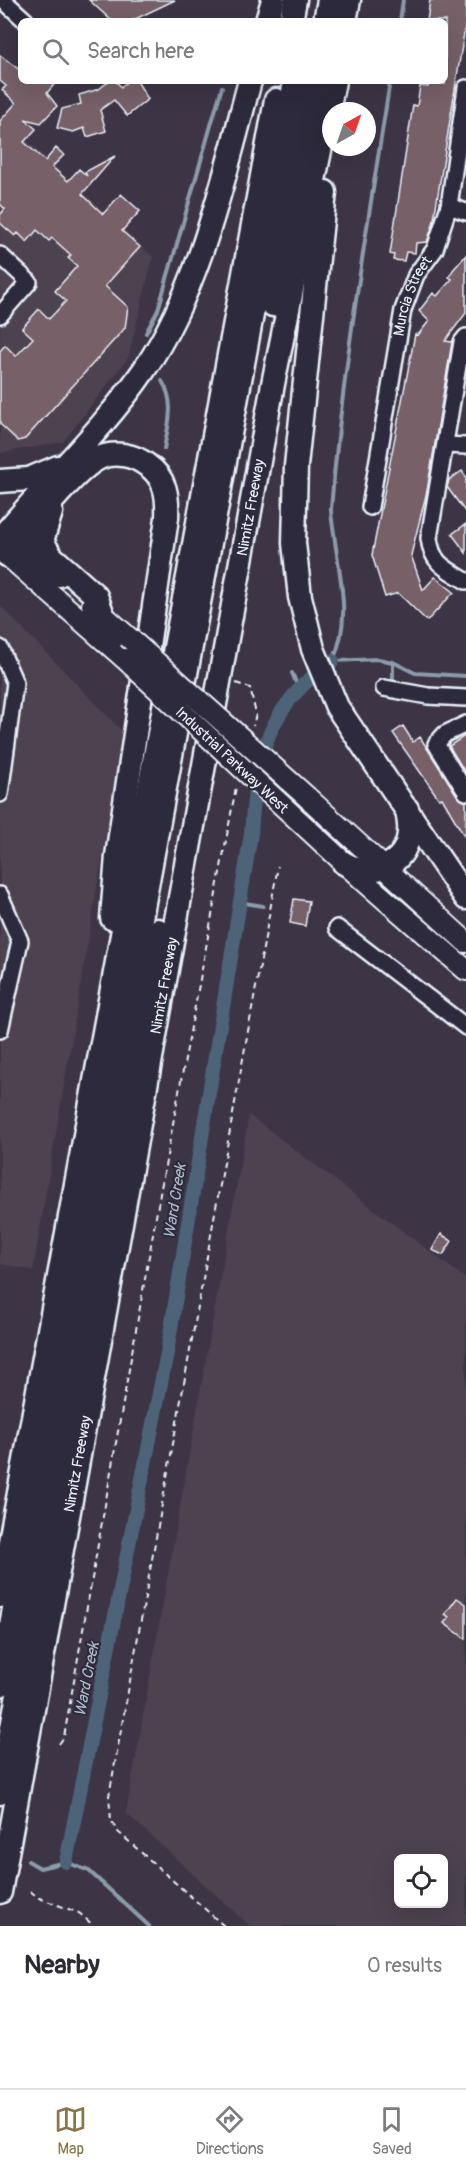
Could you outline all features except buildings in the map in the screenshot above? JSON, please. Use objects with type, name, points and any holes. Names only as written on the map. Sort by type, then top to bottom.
[{"type":"highway","points":[[268,18],[273,0]]},
{"type":"highway","points":[[292,18],[295,0]]},
{"type":"highway","points":[[307,18],[310,0]]},
{"type":"highway","points":[[326,18],[329,0]]},
{"type":"highway","points":[[346,18],[349,0]]},
{"type":"highway","points":[[6,539],[67,462],[129,390],[174,319],[202,245],[249,84]]},
{"type":"highway","points":[[0,1596],[279,84]]},
{"type":"highway","points":[[0,1685],[294,84]]},
{"type":"highway","points":[[0,1793],[313,84]]},
{"type":"highway","name":"Nimitz Freeway","points":[[0,1892],[50,1630],[273,384],[334,84]]},
{"type":"highway","points":[[334,102],[335,84]]},
{"type":"highway","points":[[329,156],[296,466],[293,518],[300,597],[313,649],[337,707],[466,898]]},
{"type":"highway","points":[[6,539],[56,499],[90,464],[100,458],[122,455],[135,458],[156,472],[163,482],[168,504],[117,856],[105,1021]]},
{"type":"highway","points":[[0,481],[29,479],[67,462]]},
{"type":"highway","points":[[56,499],[42,541],[51,556],[96,596],[103,615]]},
{"type":"highway","points":[[344,863],[361,870],[384,867],[394,863],[406,844],[409,833],[407,809]]},
{"type":"main road","name":"Industrial Parkway West","points":[[6,539],[103,615],[466,942]]},
{"type":"main road","name":"Industrial Parkway West","points":[[6,539],[125,660],[302,826],[466,970]]},
{"type":"street","points":[[3,0],[23,18]]},
{"type":"street","name":"Murcia Street","points":[[370,507],[403,310],[416,275],[435,249],[448,206],[466,88]]},
{"type":"street","points":[[448,206],[466,212]]},
{"type":"street","points":[[0,255],[29,282],[0,315]]},
{"type":"street","points":[[466,337],[462,342],[429,538],[430,553],[441,565],[466,581]]},
{"type":"street","points":[[446,445],[466,446]]},
{"type":"street","points":[[0,648],[15,683],[0,794]]},
{"type":"street","points":[[384,688],[428,696],[466,698]]},
{"type":"street","points":[[466,724],[439,738],[436,744],[466,792]]},
{"type":"street","points":[[0,895],[20,941],[0,1030]]},
{"type":"street","points":[[337,928],[466,1028]]},
{"type":"path","points":[[220,676],[250,688],[256,714],[250,736]]},
{"type":"path","points":[[59,1744],[64,1737],[163,1177],[238,781]]},
{"type":"path","points":[[224,1926],[117,1831],[111,1820],[109,1796],[278,866]]},
{"type":"path","points":[[30,1892],[39,1898],[66,1906],[79,1913],[94,1926]]},
{"type":"shaded area","points":[[0,116],[153,257],[128,358],[63,442],[0,453]]},
{"type":"shaded area","points":[[0,605],[123,732],[33,1270],[0,1264]]},
{"type":"shaded area","points":[[249,1115],[466,1279],[466,1926],[250,1926],[126,1813]]},
{"type":"waterway","points":[[400,18],[403,0]]},
{"type":"waterway","points":[[390,84],[357,295],[336,455],[331,513],[342,587],[343,616],[342,630],[333,661],[378,659],[393,662],[415,673],[466,676]]},
{"type":"waterway","points":[[146,333],[158,310],[222,87]]},
{"type":"waterway","points":[[162,381],[170,406],[164,449]]},
{"type":"waterway","name":"Ward Creek","points":[[66,1862],[167,1353],[251,834],[256,781],[261,758],[279,715],[293,696],[310,678],[333,661]]},
{"type":"waterway","points":[[393,662],[393,681]]},
{"type":"waterway","points":[[292,673],[298,687]]},
{"type":"waterway","points":[[239,902],[263,906]]},
{"type":"waterway","points":[[28,1861],[40,1868],[66,1862],[89,1871],[149,1926]]}]
